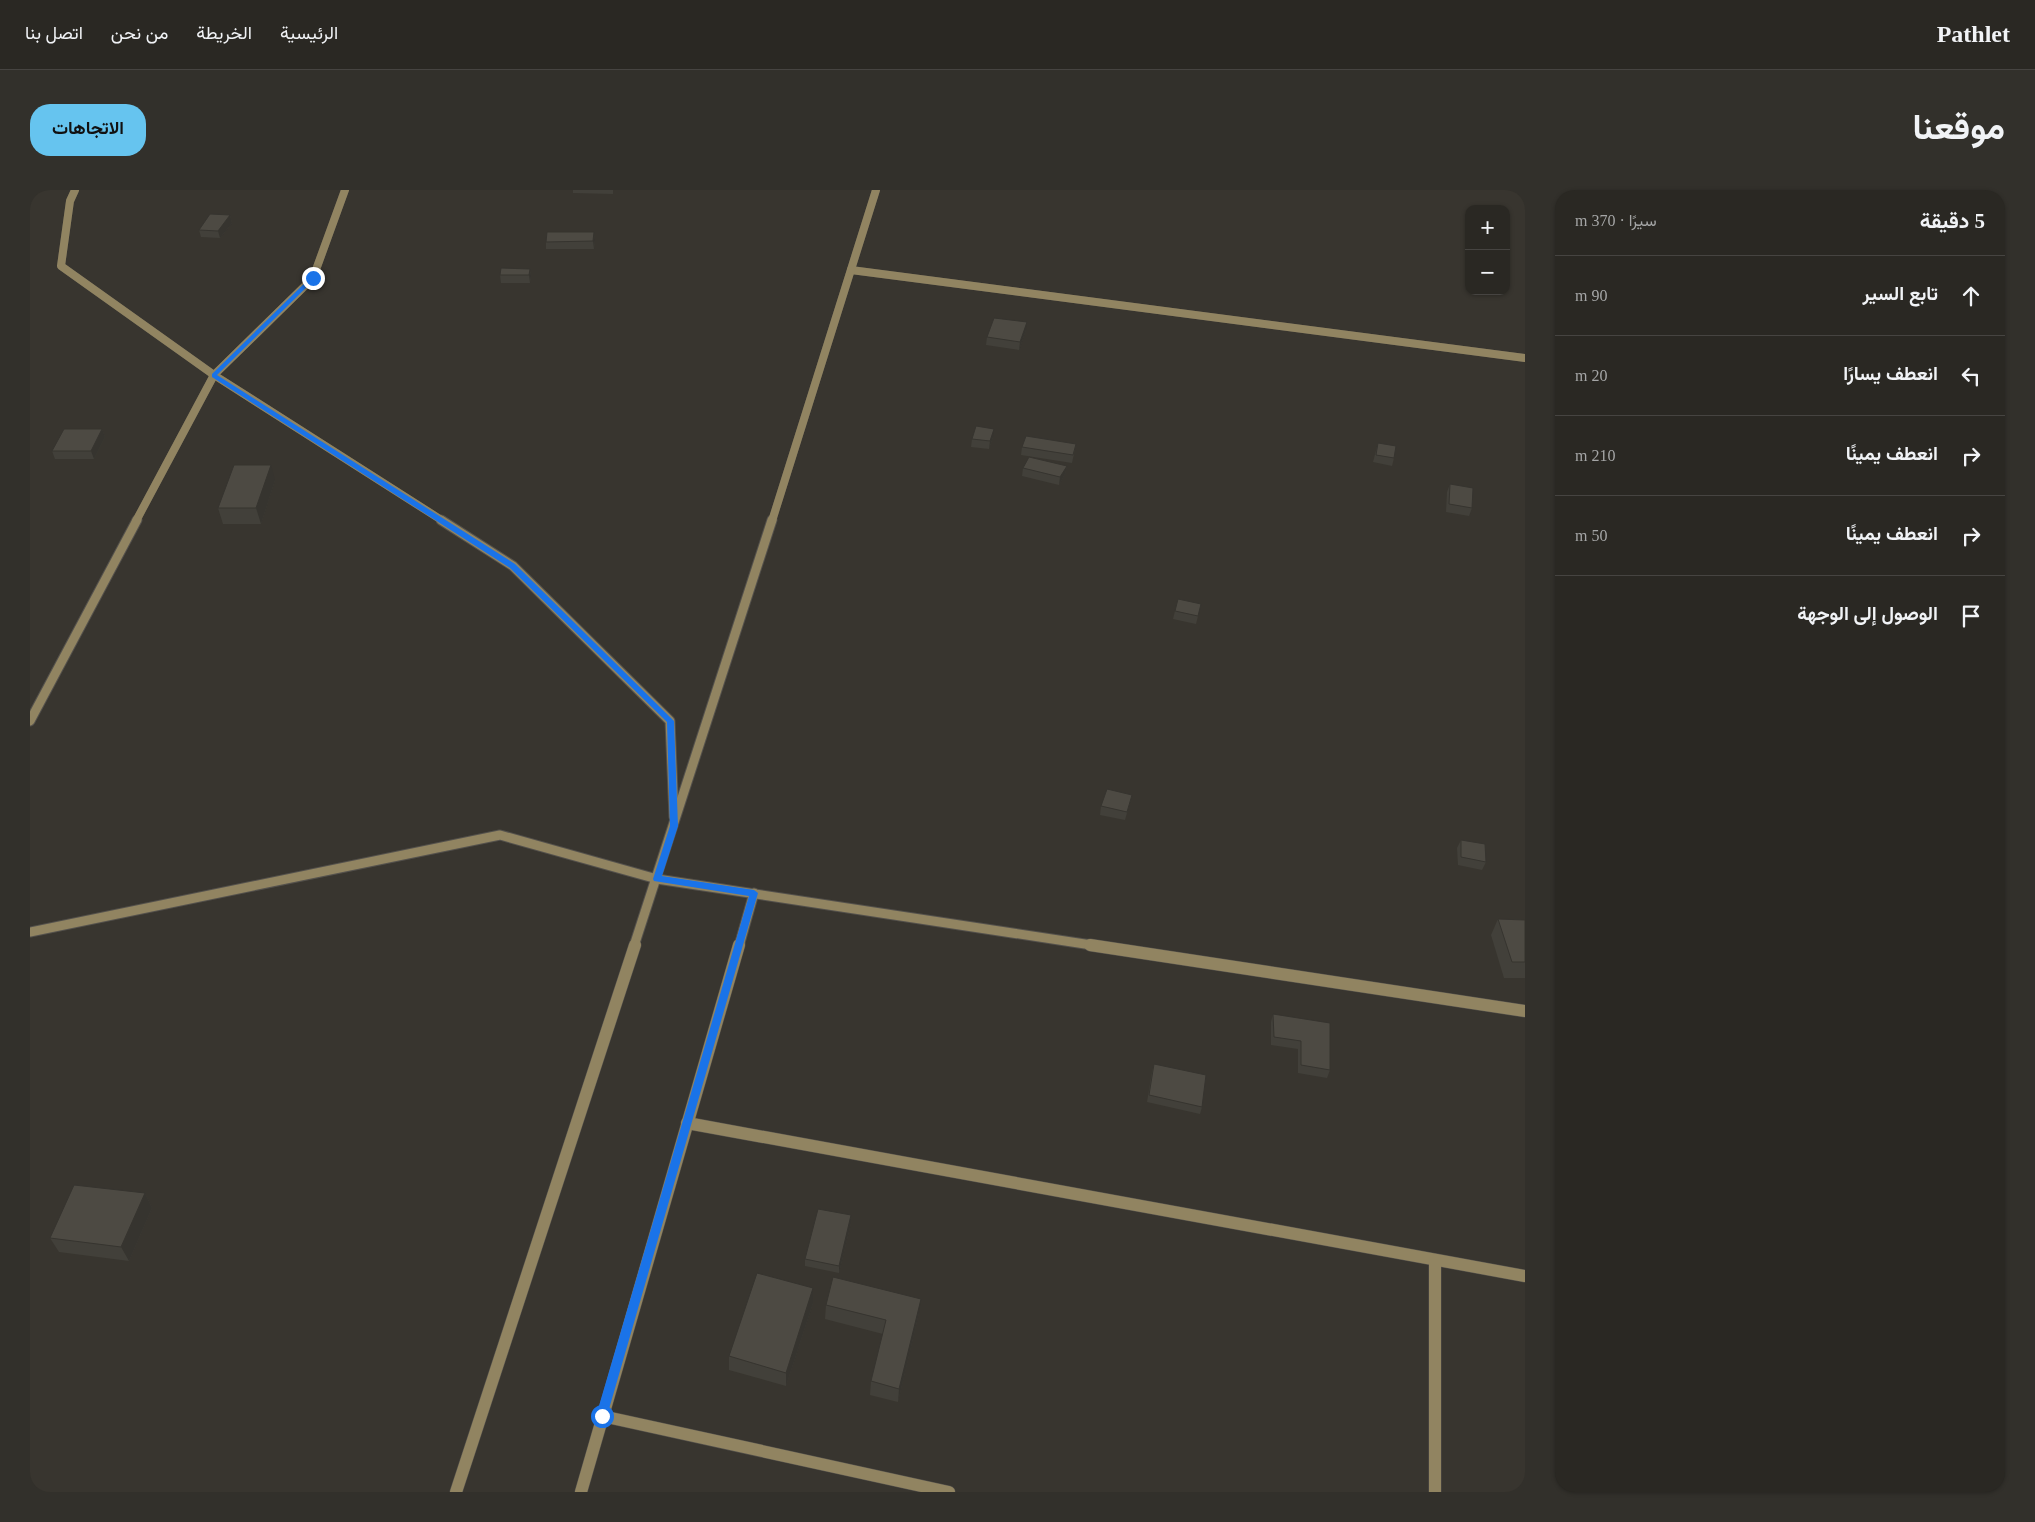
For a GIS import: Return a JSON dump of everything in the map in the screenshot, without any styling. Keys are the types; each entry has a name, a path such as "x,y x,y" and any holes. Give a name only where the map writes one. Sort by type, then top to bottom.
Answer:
{"street":[{"path":"75,190 70,201 61,266 214,375 505,561 520,573 670,721 674,826"},
{"path":"30,721 214,375 313,278 345,190"},
{"path":"456,1492 657,879 876,190"},
{"path":"850,270 1525,358"},
{"path":"30,932 500,835 657,879 1525,1011"},
{"path":"581,1492 754,893"},
{"path":"687,1123 1525,1276"},
{"path":"1435,1260 1435,1492"},
{"path":"602,1416 949,1492"}],"building":[{"path":"210,214 230,215 218,231 199,230"},
{"path":"547,232 594,232 593,241 546,242"},
{"path":"501,268 530,269 529,275 500,275"},
{"path":"994,318 1027,322 1020,342 987,337"},
{"path":"976,426 994,429 990,441 972,439"},
{"path":"64,429 102,429 91,451 52,451"},
{"path":"1026,436 1076,444 1073,455 1022,447"},
{"path":"1378,443 1396,446 1394,458 1376,455"},
{"path":"1029,457 1067,466 1060,477 1023,468"},
{"path":"234,465 271,465 256,508 218,508"},
{"path":"1450,484 1473,488 1472,508 1449,504"},
{"path":"1178,599 1201,604 1198,616 1175,611"},
{"path":"1107,789 1132,795 1127,812 1101,806"},
{"path":"1461,840 1485,844 1486,862 1461,857"},
{"path":"1498,919 1525,920 1525,962 1512,962"},
{"path":"1273,1014 1330,1023 1330,1070 1301,1065 1301,1041 1274,1037"},
{"path":"1154,1064 1206,1075 1202,1107 1149,1095"},
{"path":"74,1185 145,1193 121,1247 50,1238"},
{"path":"818,1209 851,1215 839,1266 805,1259"},
{"path":"757,1273 813,1288 786,1373 729,1356"},
{"path":"833,1277 921,1299 899,1389 871,1381 886,1320 826,1305"}],"route":[{"path":"313,278 214,375 513,566 670,721 674,826 657,879 754,893 602,1416"}]}
